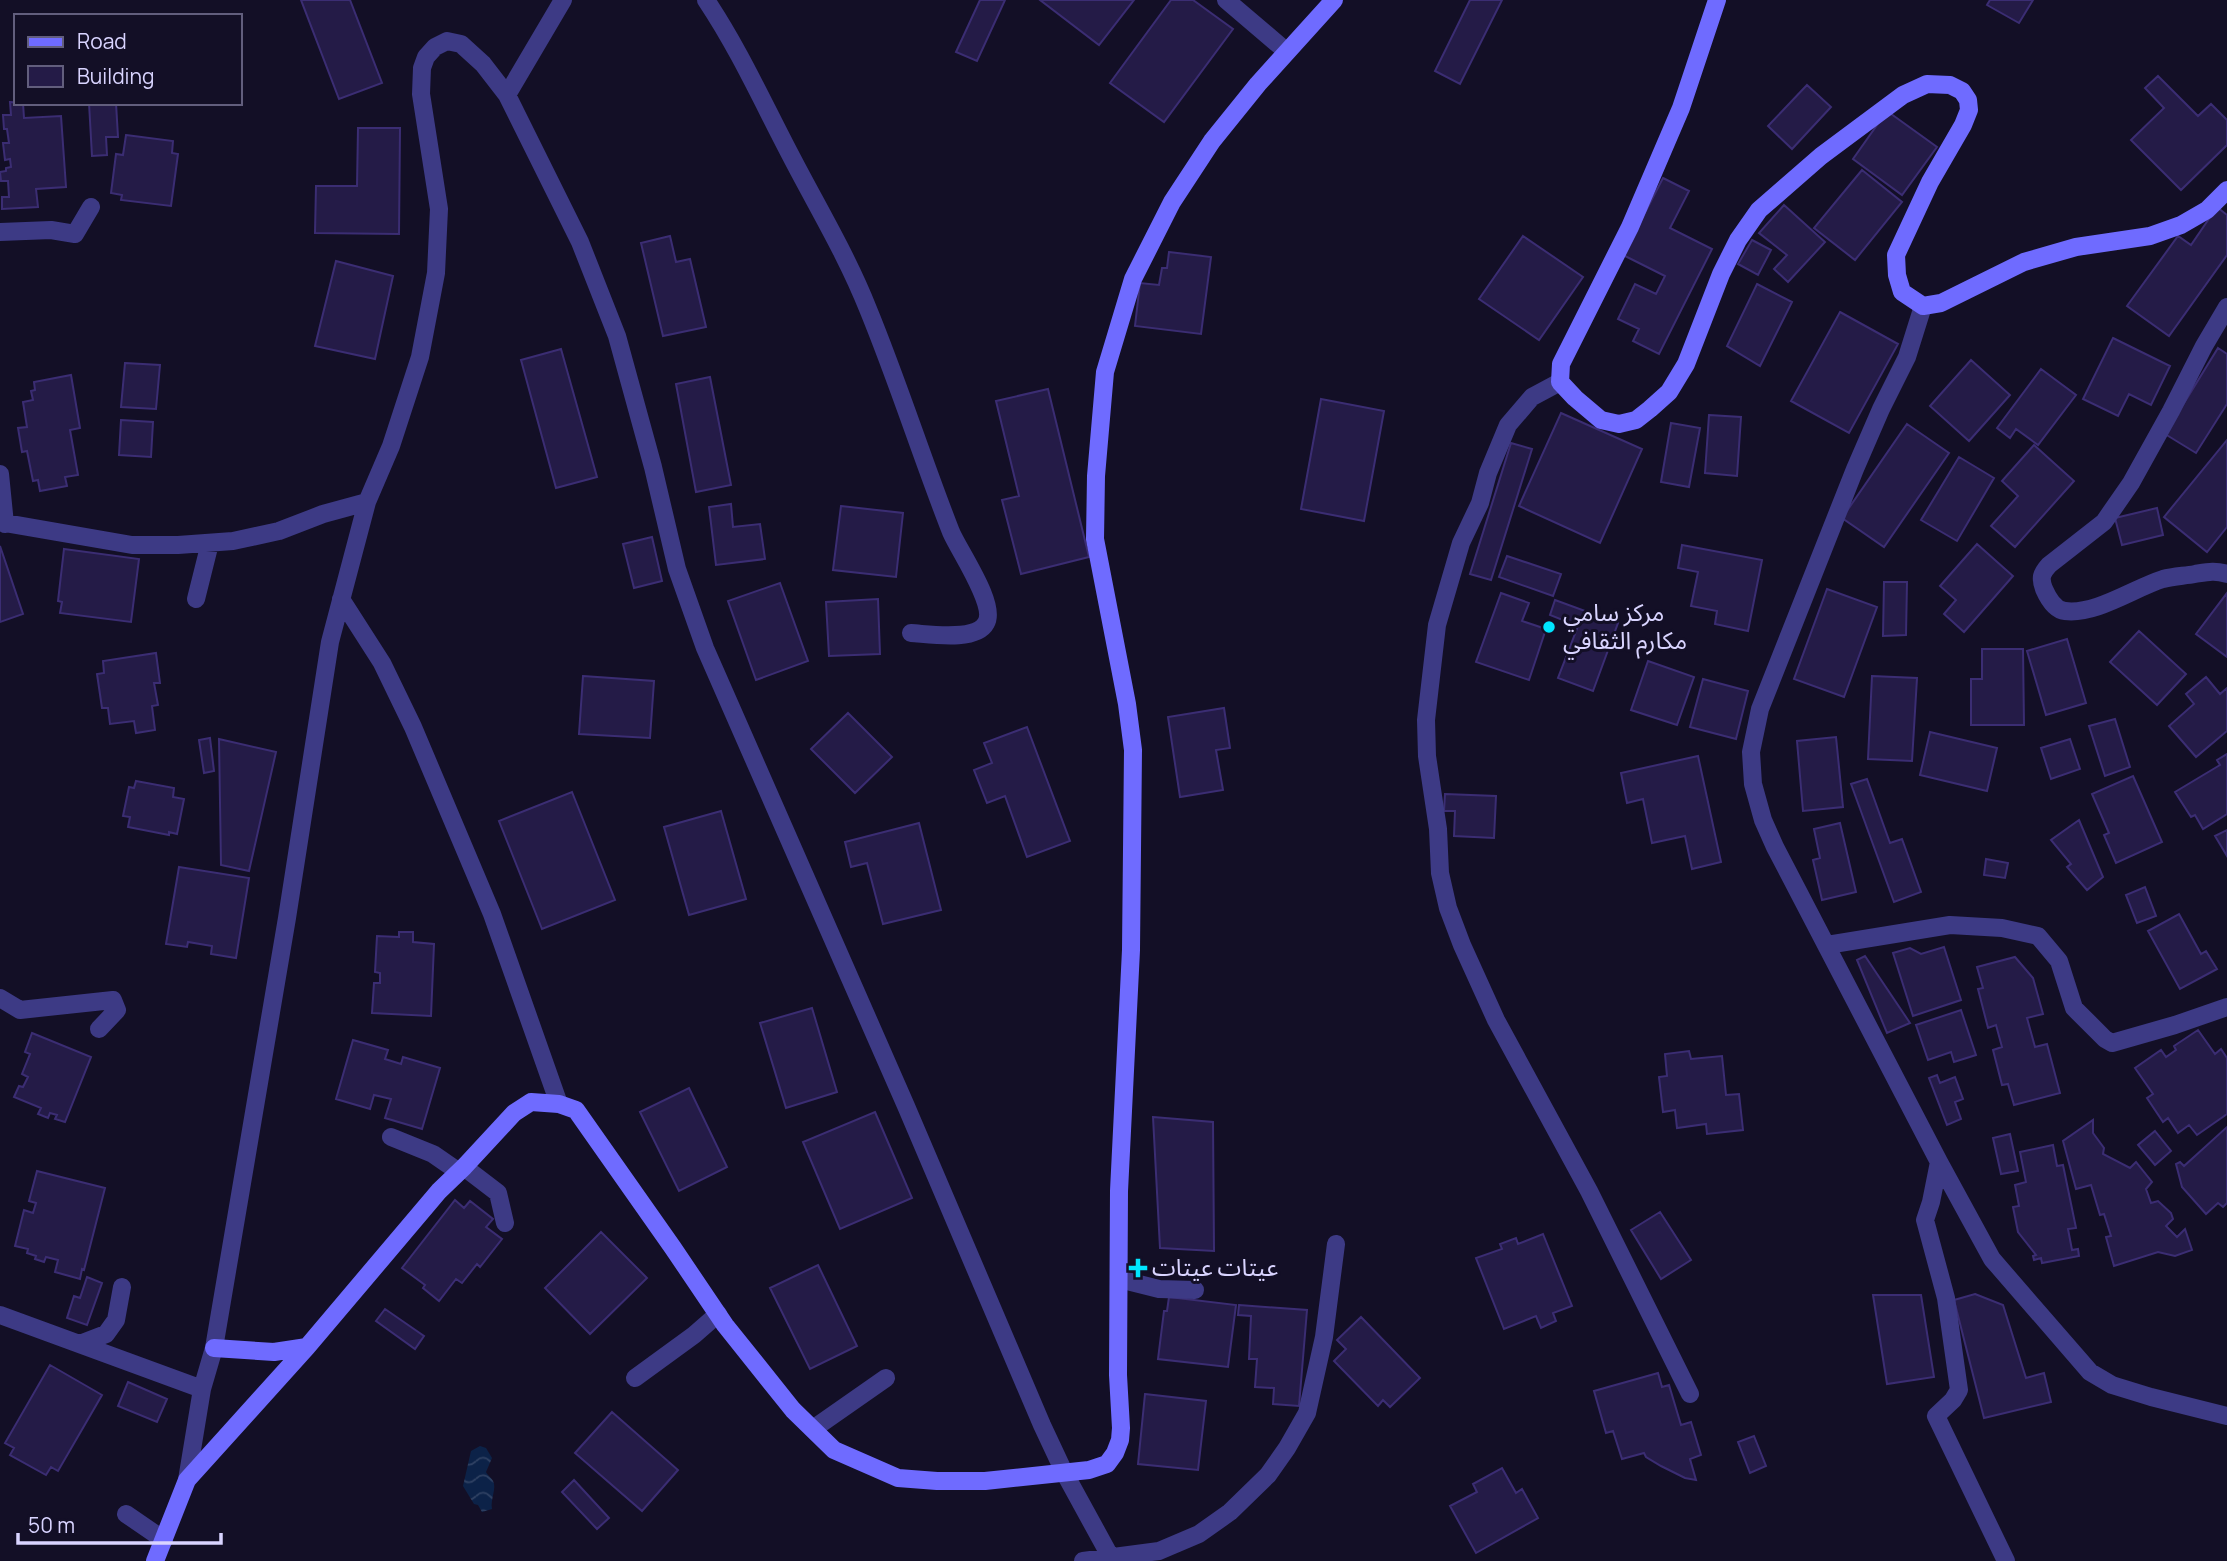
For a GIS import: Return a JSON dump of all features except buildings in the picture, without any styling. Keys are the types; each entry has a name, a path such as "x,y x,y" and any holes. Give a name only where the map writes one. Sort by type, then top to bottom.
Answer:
{"main road":[{"path":"155,1561 187,1480 307,1348 439,1191 514,1113 531,1102 559,1104 576,1110 718,1314 793,1410 834,1450 898,1478 937,1481 985,1481 1089,1470 1107,1464 1120,1440 1122,1408 1118,1375 1119,1191 1131,950 1133,750 1127,704 1095,539 1096,476 1105,372 1133,279 1172,202 1212,141 1286,51 1334,0"},
{"path":"1717,0 1681,108 1630,227 1562,364 1560,382 1601,420 1619,424 1636,420 1668,392 1686,363 1721,274 1738,240 1759,210 1821,156 1903,95 1927,84 1950,85 1962,91 1968,100 1969,110 1924,193 1896,255 1897,275 1902,292 1923,306 1941,303 2024,262 2076,247 2150,236 2181,225 2207,210 2227,190"},
{"path":"214,1348 274,1352 307,1348"}],"street":[{"path":"507,95 563,0"},
{"path":"706,0 750,73 792,158 835,235 867,305 953,536 986,601 989,614 986,624 979,631 966,635 911,633"},
{"path":"1226,0 1286,51"},
{"path":"187,1480 202,1388 214,1348 287,918 330,642 367,502 391,446 419,357 436,274 439,209 421,94 422,68 426,57 435,47 447,41 461,44 483,64 507,95 580,242 617,336 653,467 677,569 705,648 1064,1472 1110,1559"},
{"path":"0,232 51,230 75,234 91,207"},
{"path":"1923,306 1907,357 1855,469 1765,696 1751,752 1753,784 1763,820 1775,847 1992,1259 2090,1371 2112,1385 2227,1416"},
{"path":"2227,307 2131,483 2104,522 2049,565 2040,580 2057,609 2078,611 2102,605 2176,576 2215,570 2227,574"},
{"path":"1560,382 1532,397 1508,425 1488,472 1480,503 1461,543 1437,625 1426,720 1427,756 1438,829 1440,873 1448,908 1462,945 1496,1020 1589,1191 1690,1394"},
{"path":"0,474 2,523 132,545 233,541 279,530 367,502"},
{"path":"196,599 210,543"},
{"path":"341,599 382,663 413,727 492,914 559,1104"},
{"path":"1827,945 1950,925 2002,928 2038,936 2059,961 2074,1008 2112,1043 2225,1013"},
{"path":"0,998 20,1010 113,1000 117,1010 99,1029"},
{"path":"391,1137 433,1154 498,1193 505,1223"},
{"path":"1939,1162 1925,1220 1946,1298 1959,1390 1953,1400 1936,1416 2006,1561"},
{"path":"1083,1561 1159,1551 1199,1534 1230,1512 1268,1475 1307,1413 1324,1337 1336,1244"},
{"path":"1119,1279 1159,1289 1195,1290"},
{"path":"80,1344 106,1334 116,1320 122,1287"},
{"path":"635,1378 718,1314"},
{"path":"0,1315 202,1388"},
{"path":"813,1429 886,1378"},
{"path":"126,1514 164,1540"}],"water":[{"path":"480,1446 486,1448 492,1458 486,1472 494,1484 492,1509 482,1512 463,1486 471,1451"}],"place":[{"name":"مركز سامي مكارم الثقافي","path":"1549,627"},
{"name":"عيتات عيتات","path":"1138,1268"}]}
